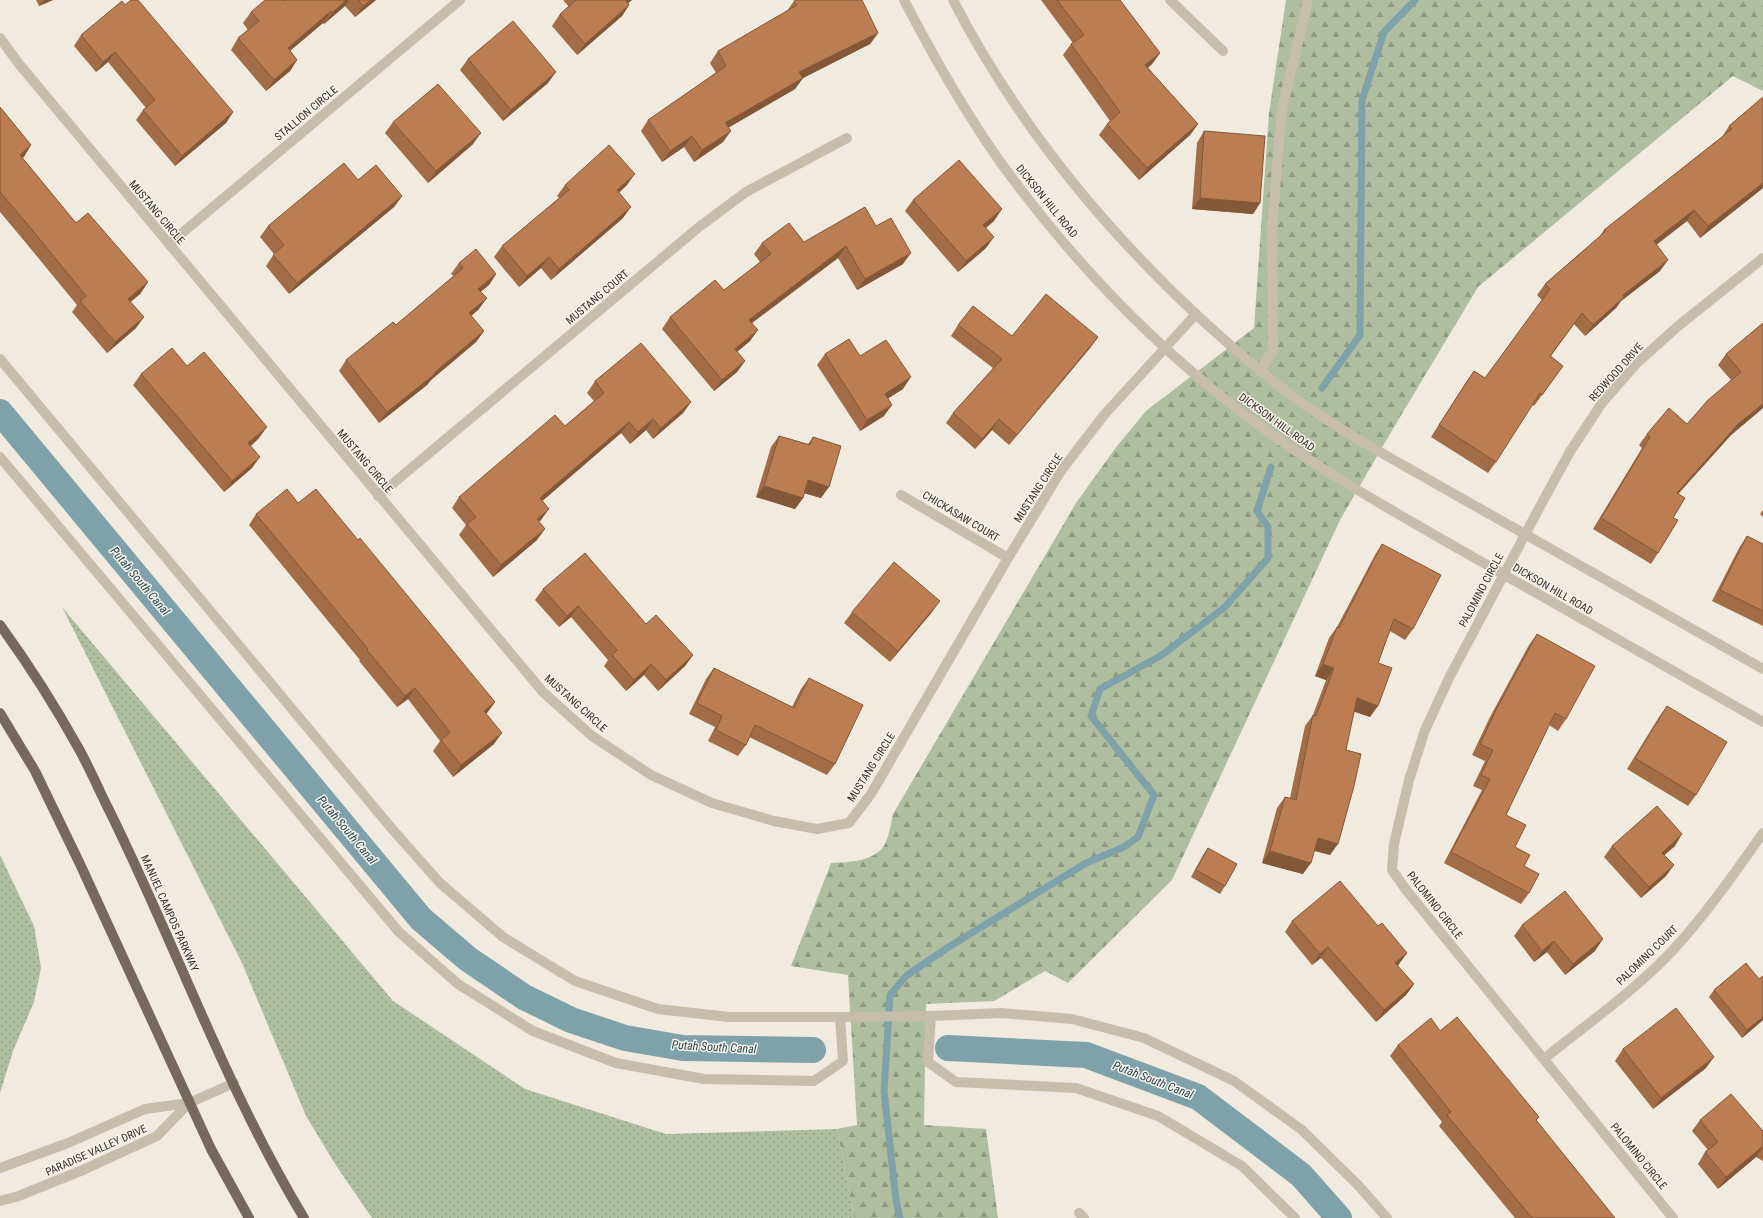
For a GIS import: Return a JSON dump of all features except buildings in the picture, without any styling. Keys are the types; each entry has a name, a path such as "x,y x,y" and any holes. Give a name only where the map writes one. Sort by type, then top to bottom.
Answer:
{"main road":[{"name":"MANUEL CAMPOS PARKWAY","path":"0,625 36,675 80,751 126,845 258,1137 304,1218"},
{"path":"0,713 35,771 80,864 211,1149 249,1218"}],"street":[{"name":"STALLION CIRCLE","path":"168,244 460,0"},
{"name":"DICKSON HILL ROAD","path":"904,0 960,100 1001,162 1043,217 1088,269 1131,314 1219,394 1280,440 1351,488 1763,722"},
{"path":"953,0 996,76 1036,134 1073,183 1122,240 1161,282 1260,371 1305,406 1364,443 1763,669"},
{"path":"1170,0 1223,51"},
{"path":"1260,371 1273,350 1272,226 1282,109 1305,6 1308,0"},
{"name":"MUSTANG CIRCLE","path":"0,38 19,64 168,244 544,692 592,736 651,775 712,803 774,821 817,829 849,823 871,794 1008,558 1066,465 1104,415 1196,314"},
{"name":"MUSTANG COURT","path":"378,496 699,227 746,192 847,138"},
{"name":"REDWOOD DRIVE","path":"1525,534 1571,450 1602,403 1637,363 1677,327 1763,258"},
{"path":"0,359 393,830 440,883 502,937 575,981 658,1009 729,1017 931,1016 1001,1013 1072,1019 1144,1038 1234,1081 1302,1130 1358,1185 1387,1218"},
{"path":"0,457 399,932 458,984 533,1031 616,1063 704,1079 814,1081 843,1061 840,1017"},
{"name":"CHICKASAW COURT","path":"901,495 1008,558"},
{"name":"PALOMINO CIRCLE","path":"1525,534 1450,676 1425,730 1409,780 1399,822 1394,844 1392,870 1407,891 1673,1218"},
{"name":"PALOMINO COURT","path":"1544,1059 1634,986 1674,949 1715,899 1763,833"},
{"path":"931,1016 928,1062 956,1082 1076,1088 1158,1116 1242,1166 1295,1218"},
{"name":"PARADISE VALLEY DRIVE","path":"0,1168 68,1144 145,1109 189,1103 234,1083"},
{"name":"PARADISE VALLEY DRIVE","path":"0,1201 16,1197 83,1170 157,1136 189,1103"}],"green space":[{"path":"1286,0 1763,0 1763,91 1733,76 1478,287 1340,520 1172,880 1068,983 1045,971 994,1001 926,1004 924,1125 986,1129 998,1218 854,1218 837,1129 857,1125 848,975 791,966 831,863 861,860 868,858 881,850 889,834 893,814 1076,503 1117,446 1146,411 1254,328 1269,113"},
{"path":"62,607 393,1001 525,1089 666,1134 837,1129 854,1218 372,1218 337,1167 306,1116 242,963"},
{"path":"0,855 34,926 41,968 34,1002 13,1051 0,1093"}],"waterway":[{"path":"1322,388 1360,335 1362,100 1384,32 1415,0"},
{"name":"Putah South Canal","path":"0,412 421,919 468,959 524,997 571,1020 625,1038 683,1048 813,1050"},
{"path":"900,1218 896,1200 884,1091 890,995 906,976 947,948 1086,863 1124,847 1138,837 1154,795 1091,716 1100,689 1162,655 1225,607 1268,558 1268,527 1257,511 1271,467"},
{"name":"Putah South Canal","path":"948,1048 1086,1055 1198,1097 1301,1175 1339,1218"}]}
